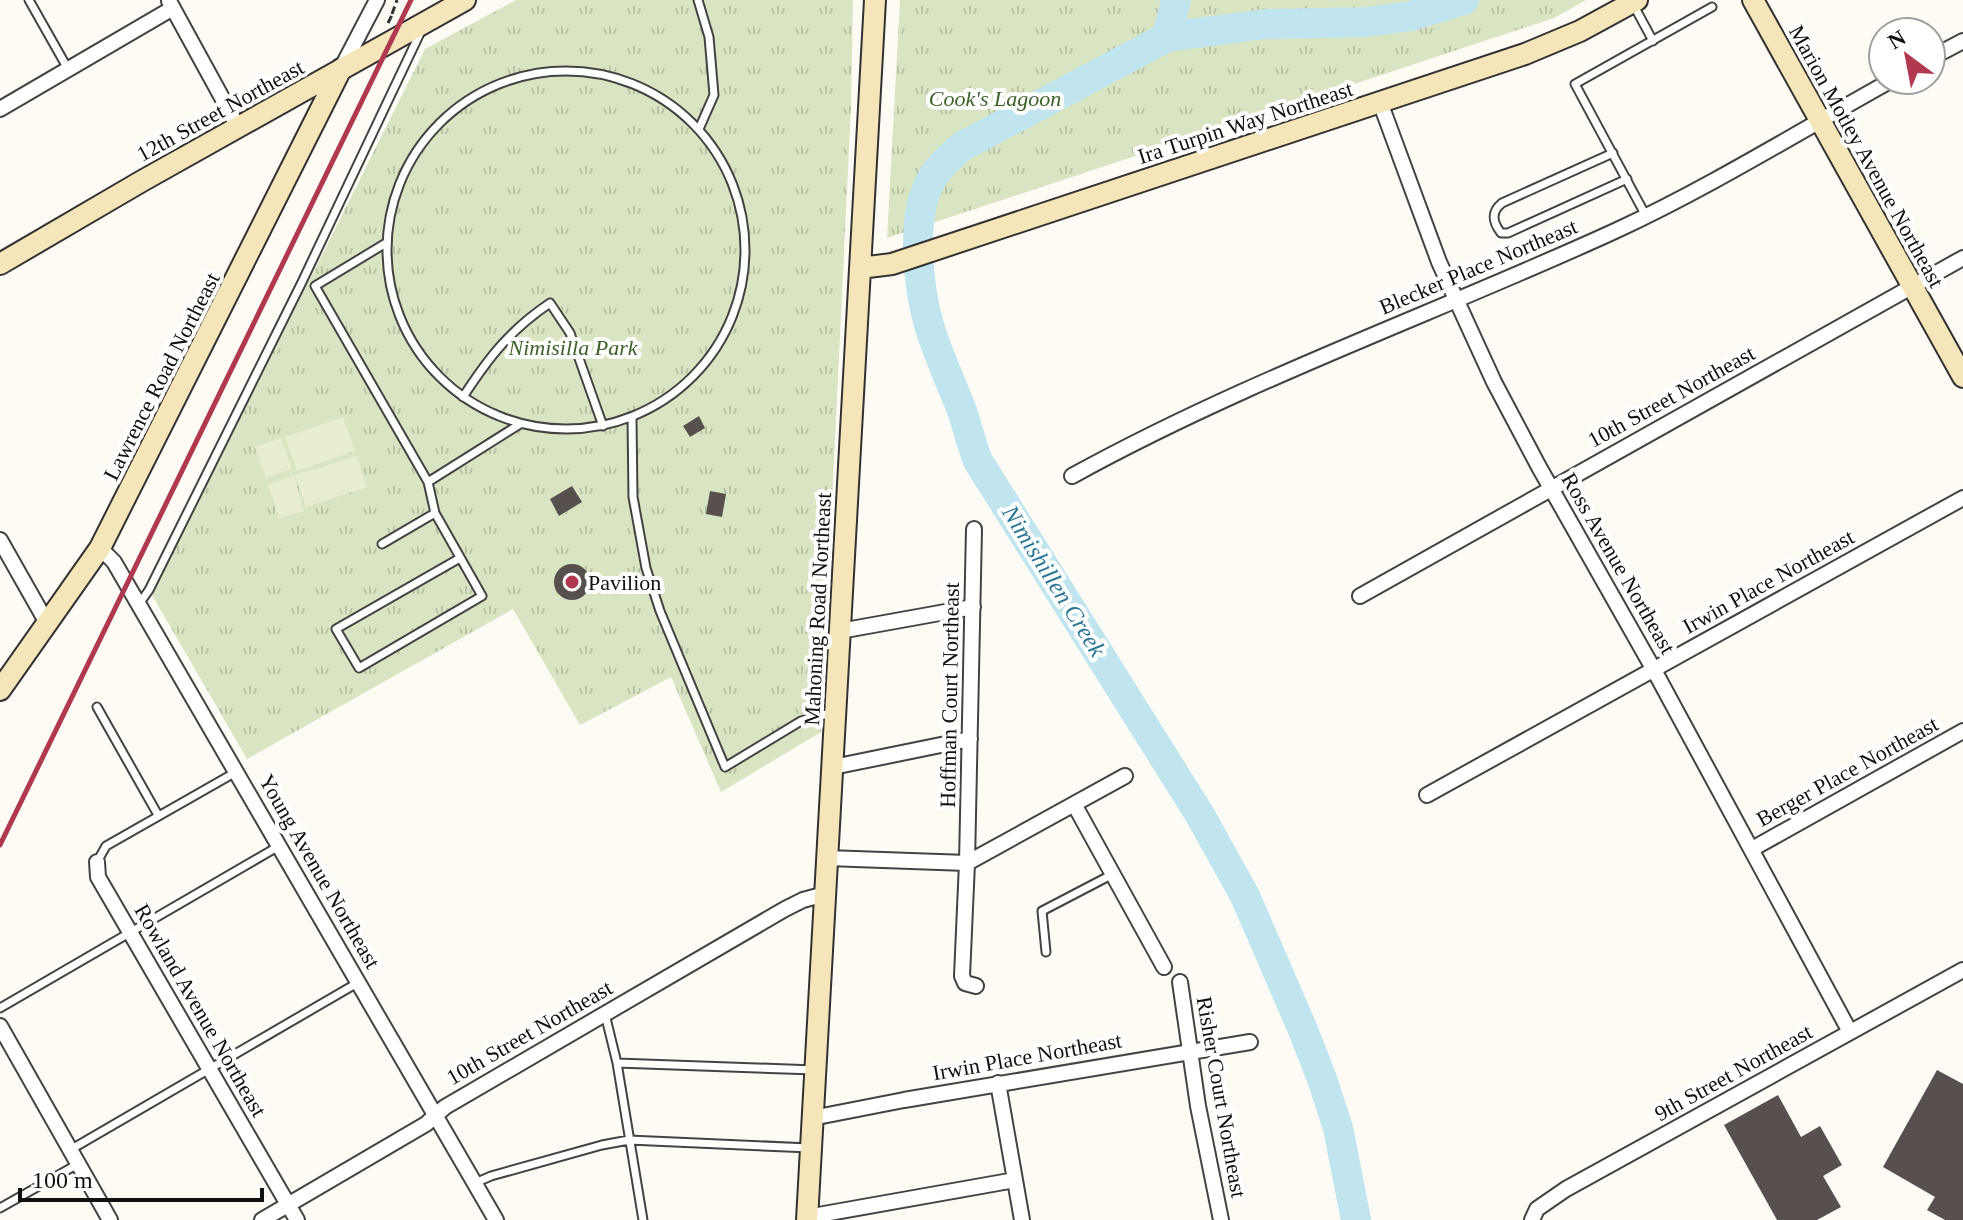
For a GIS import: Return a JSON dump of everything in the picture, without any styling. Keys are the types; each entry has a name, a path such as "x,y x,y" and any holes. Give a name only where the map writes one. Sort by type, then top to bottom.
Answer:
{"street":[{"path":"341,69 377,0"},
{"name":"12th Street Northeast","path":"0,264 465,0"},
{"path":"865,0 864,5 874,21"},
{"name":"Mahoning Road Northeast","path":"807,1219 875,0"},
{"name":"Marion Motley Avenue Northeast","path":"1753,0 1963,377"},
{"name":"Ira Turpin Way Northeast","path":"860,268 892,264 1559,42 1634,1"},
{"path":"0,109 171,4 238,127"},
{"name":"Lawrence Road Northeast","path":"0,690 100,548 341,69"},
{"name":"Blecker Place Northeast","path":"1072,476 1186,417 1505,280 1676,202 1867,94"},
{"name":"Ross Avenue Northeast","path":"1380,102 1413,197 1455,300 1551,489 1654,670 1850,1032"},
{"name":"10th Street Northeast","path":"1360,596 1963,258"},
{"name":"Irwin Place Northeast","path":"1427,795 1963,498"},
{"name":"Hoffman Court Northeast","path":"974,529 962,976 965,983 976,986"},
{"path":"0,540 47,623"},
{"name":"Young Avenue Northeast","path":"100,548 114,562 139,604 496,1220"},
{"path":"840,631 973,607"},
{"name":"Berger Place Northeast","path":"1752,849 1963,731"},
{"path":"833,767 970,739"},
{"path":"827,858 967,863 1125,776"},
{"path":"1074,804 1164,967"},
{"name":"Rowland Avenue Northeast","path":"97,862 98,877 297,1220"},
{"name":"10th Street Northeast","path":"262,1220 426,1124 435,1115 605,1013 785,909 825,894"},
{"name":"9th Street Northeast","path":"1532,1220 1537,1209 1566,1189 1963,970"},
{"name":"Risher Court Northeast","path":"1180,982 1207,1153 1221,1220"},
{"path":"0,1026 110,1220"},
{"name":"Irwin Place Northeast","path":"812,1118 998,1083 1250,1042"},
{"path":"998,1083 1022,1220"},
{"path":"807,1219 1015,1180"}],"lane":[{"path":"29,0 68,69"},
{"path":"698,0 709,37 714,95 699,129"},
{"path":"1634,1 1653,41"},
{"path":"1646,216 1575,84 1712,7"},
{"path":"139,604 149,590 302,282 425,23"},
{"path":"564,71 611,76 655,94 699,129 722,160 737,194 745,231 742,288 721,341 698,371 670,397 632,418 603,426 552,429 496,416 463,397 434,373 404,327 391,293 386,243 389,219 400,182 424,141 457,108 508,81 564,71"},
{"path":"1613,153 1502,203 1495,209 1493,217 1496,227 1501,233 1508,233 1627,179"},
{"path":"315,286 386,243"},
{"path":"302,282 315,286 428,482 435,513 482,596 359,668 336,629 460,558"},
{"path":"463,397 502,342 525,320 550,303 570,333 603,426"},
{"path":"632,418 633,497 646,568 660,611 725,767 801,721 836,712"},
{"path":"428,482 520,424"},
{"path":"382,544 435,513"},
{"path":"97,707 158,815"},
{"path":"97,862 106,846 236,772"},
{"path":"0,1008 279,846"},
{"path":"1046,952 1042,911 1113,874"},
{"path":"70,1150 359,982"},
{"path":"605,1013 617,1063 643,1220"},
{"path":"617,1063 815,1070"},
{"path":"475,1183 629,1140 811,1149"},
{"path":"0,1208 78,1164"}],"green space":[{"name":"Nimisilla Park","path":"516,0 853,0 851,107 821,732 721,792 671,677 580,725 513,609 247,759 152,595 425,49"},
{"name":"Cook's Lagoon","path":"900,0 1586,0 1554,18 887,238"},
{"path":"343,417 355,451 297,471 285,437"},
{"path":"281,438 292,469 266,478 255,447"},
{"path":"357,456 367,487 306,507 295,475"},
{"path":"294,476 304,511 279,518 268,484"}],"building":[{"path":"699,416 705,428 690,437 683,426"},
{"path":"572,486 582,502 559,516 550,499"},
{"path":"710,491 726,494 722,517 706,514"},
{"name":"Pavilion","path":"572,564 585,569 590,582 585,595 572,600 559,595 554,582 559,569"},
{"path":"1937,1070 1963,1084 1963,1220 1945,1220 1927,1210 1935,1197 1883,1167"},
{"path":"1778,1095 1801,1137 1820,1126 1842,1165 1823,1176 1841,1207 1817,1220 1777,1220 1724,1125"}],"waterway":[{"path":"1167,37 1176,0"},
{"name":"Nimishillen Creek","path":"1356,1220 1338,1128 1322,1079 1245,896 1200,815 978,461 926,312 919,273 919,225 923,200 932,179 961,147 1167,37 1265,24 1367,22 1411,16 1464,0"}],"railway":[{"path":"0,845 411,0"}],"place":[{"name":"Pavilion","path":"572,582"}]}
